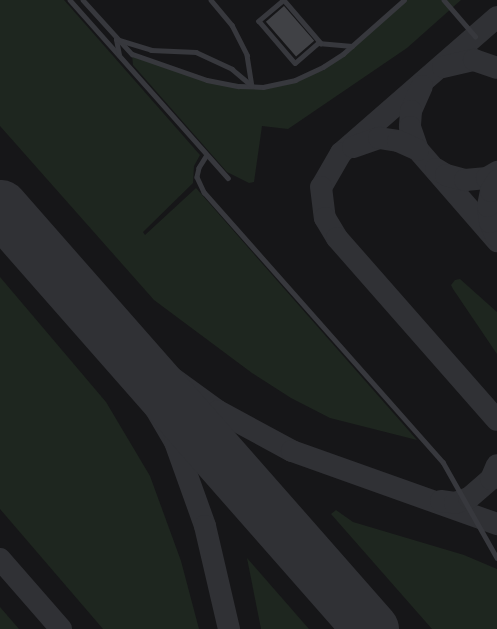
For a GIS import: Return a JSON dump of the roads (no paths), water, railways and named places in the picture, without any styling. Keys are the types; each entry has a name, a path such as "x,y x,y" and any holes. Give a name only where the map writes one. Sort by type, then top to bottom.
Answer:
{"lane":[{"path":"70,0 228,178"},
{"path":"83,0 116,39 132,54 207,80 264,87 296,80 323,67 352,46 404,0"},
{"path":"212,0 232,25 247,55 252,86"},
{"path":"321,43 284,0 259,21 295,63 318,43 352,46"},
{"path":"444,0 475,36"},
{"path":"116,39 119,56"},
{"path":"116,39 151,50 196,52 232,69 252,86"},
{"path":"207,155 199,168 197,177 204,192 443,462 497,558"}]}
